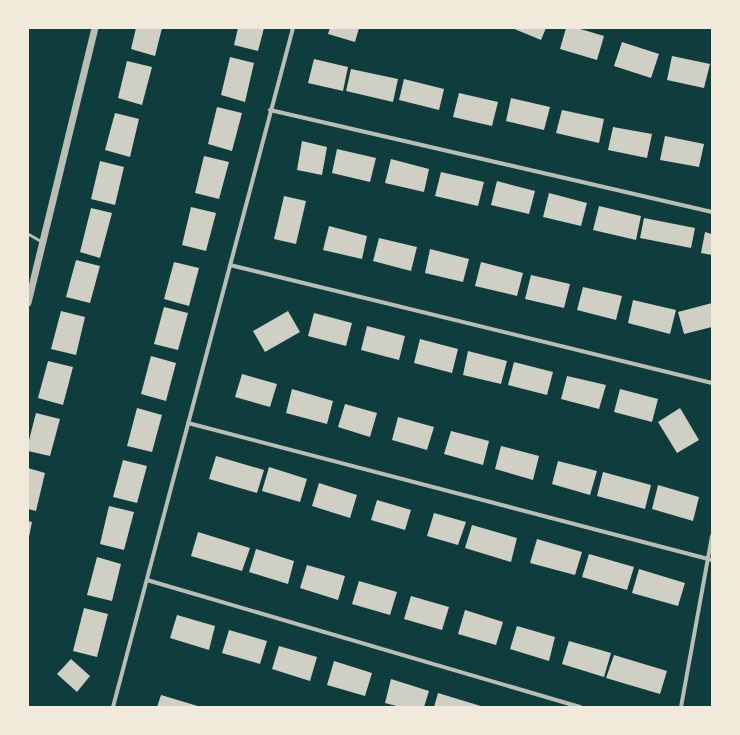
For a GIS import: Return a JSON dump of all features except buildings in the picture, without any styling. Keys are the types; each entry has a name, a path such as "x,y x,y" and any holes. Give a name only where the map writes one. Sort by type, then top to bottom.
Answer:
{"street":[{"path":"28,303 96,28"},
{"path":"113,707 270,110 293,28"},
{"path":"270,110 712,212"},
{"path":"230,265 712,383"},
{"path":"188,423 710,560"},
{"path":"681,707 710,560 712,536"},
{"path":"147,580 580,707"}],"lane":[{"path":"28,234 43,243"}]}
